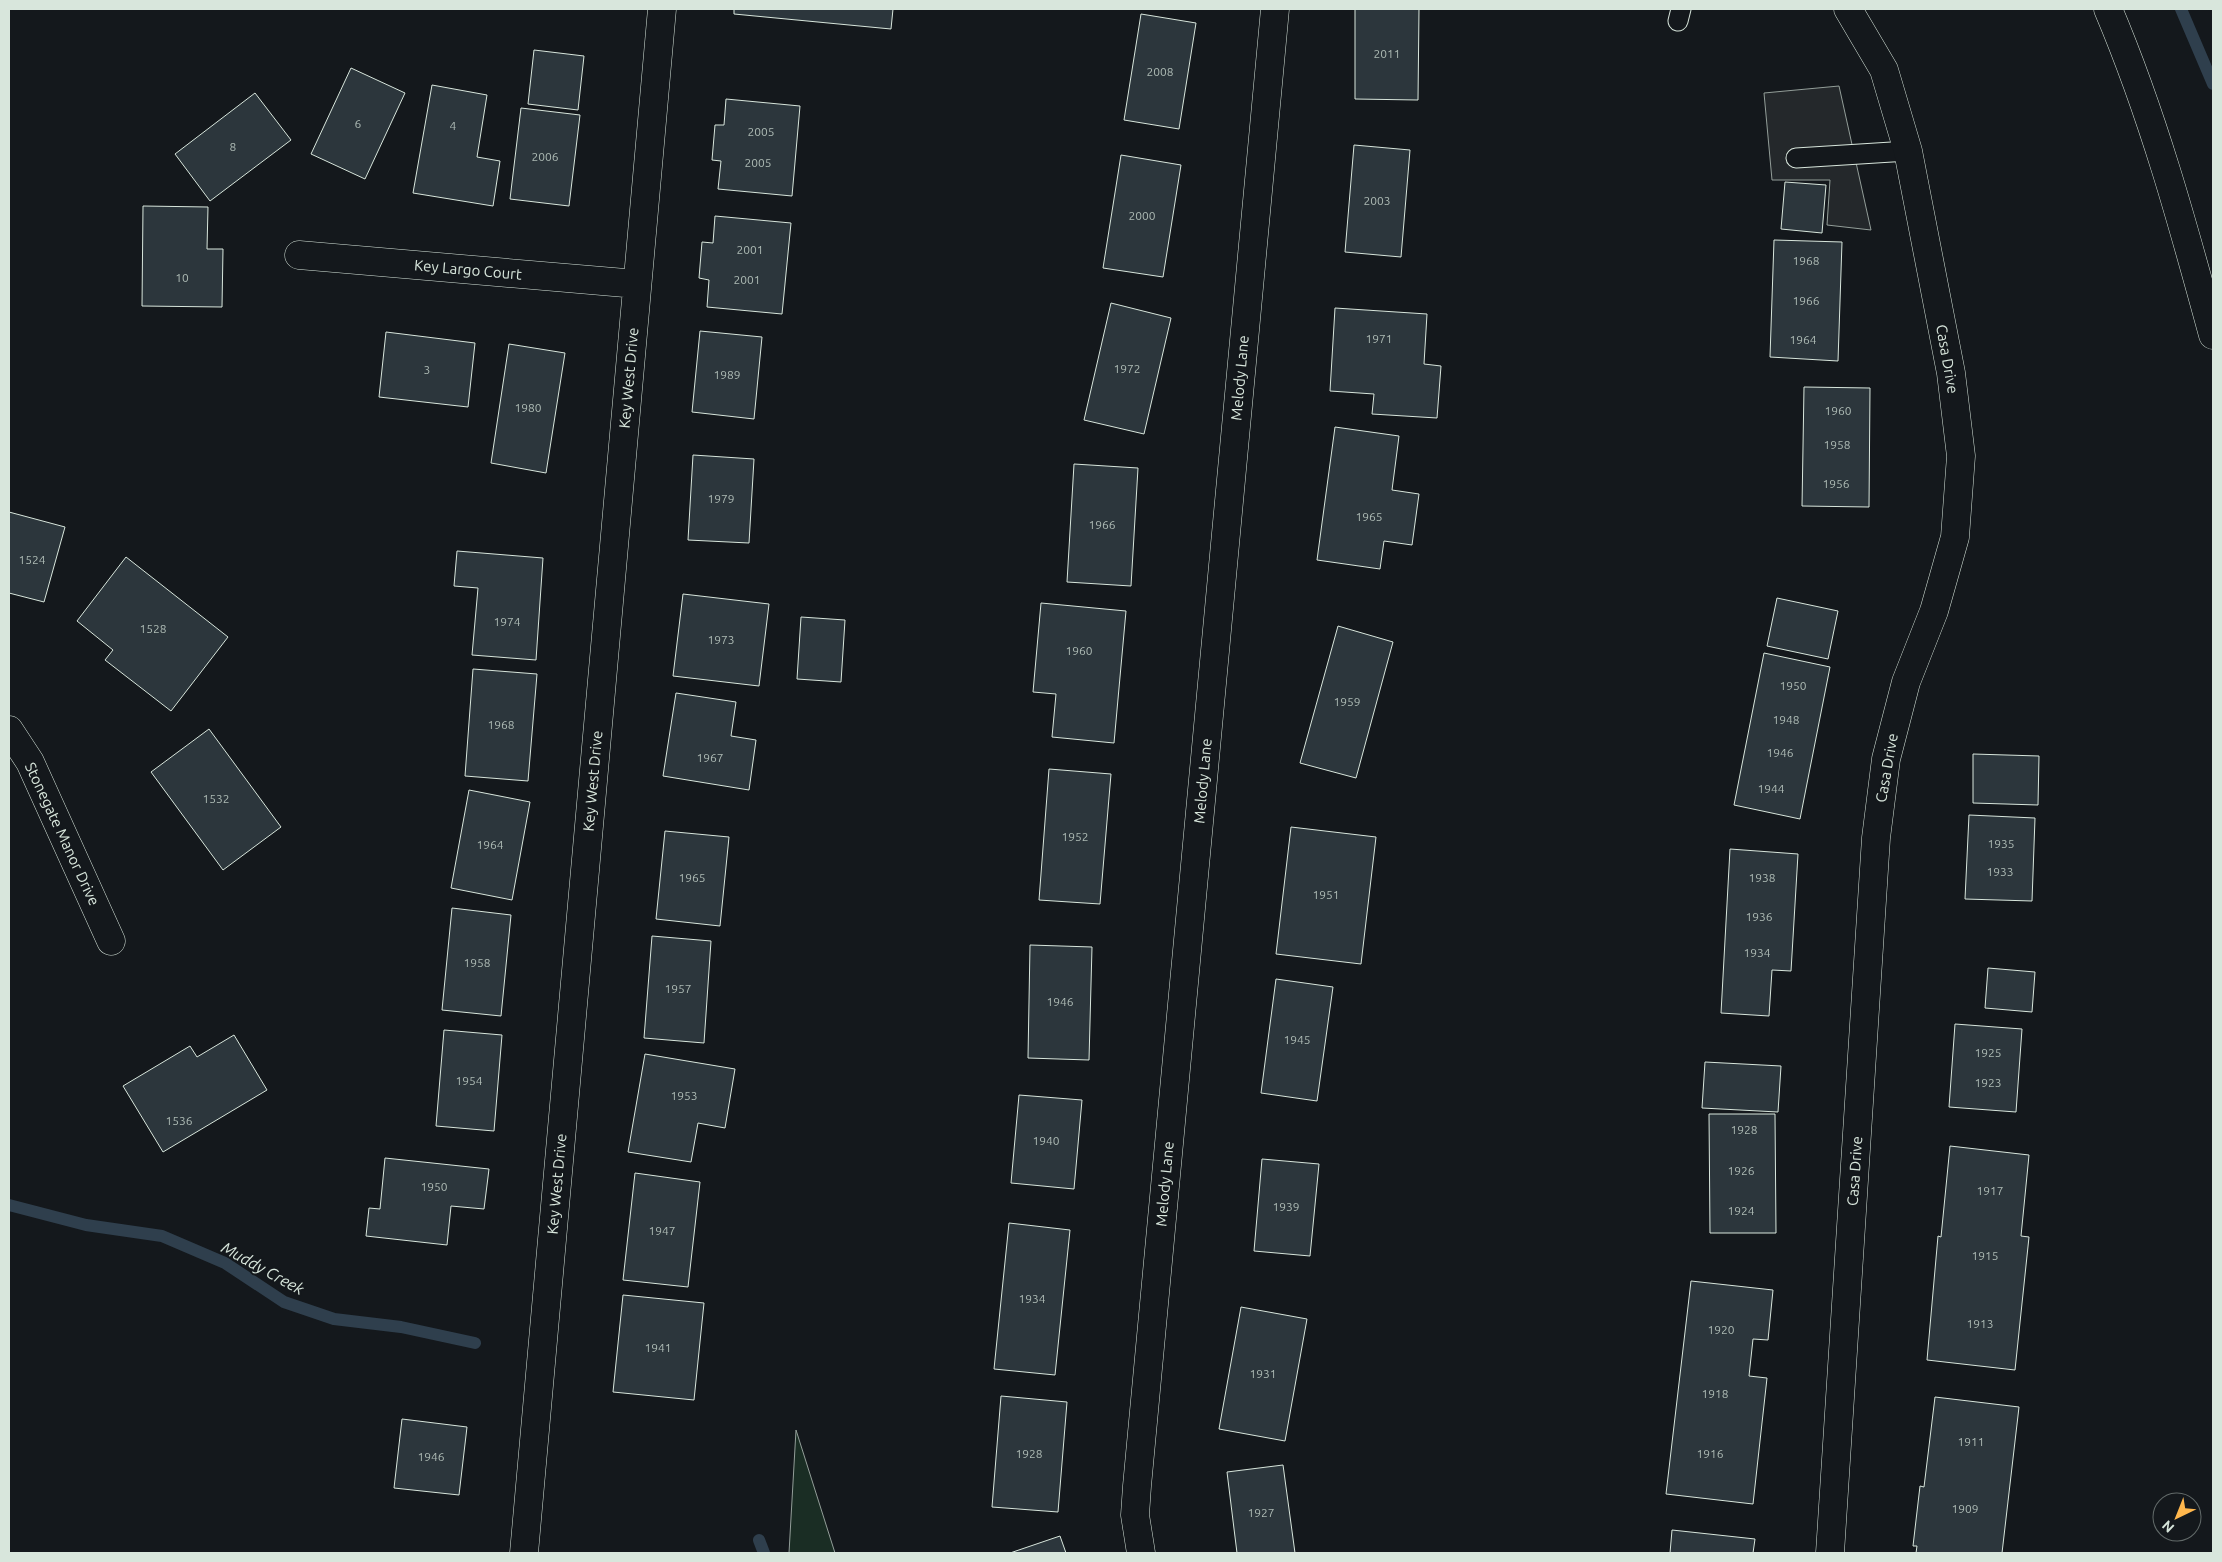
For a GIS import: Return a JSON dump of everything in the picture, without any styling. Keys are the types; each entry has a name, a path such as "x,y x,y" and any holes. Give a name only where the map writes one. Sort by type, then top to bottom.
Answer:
{"main road":[{"name":"Key West Drive","path":"524,1553 662,9"},
{"name":"Melody Lane","path":"1141,1553 1135,1516 1137,1486 1275,9"},
{"name":"Casa Drive","path":"1830,1553 1876,838 1886,759 1906,682 1934,611 1955,537 1961,456 1951,373 1908,151 1884,70 1848,9"},
{"path":"2108,9 2126,50 2177,202 2213,335"},
{"name":"Key Largo Court","path":"299,255 637,284"},
{"name":"Stonegate Manor Drive","path":"9,730 30,762 111,941"}],"lane":[{"path":"1796,158 1908,151"}],"green space":[{"path":"796,1430 835,1553 789,1553"}],"shaded area":[{"path":"1839,86 1871,230 1827,225 1830,180 1772,180 1764,93"}],"building":[{"path":"734,9 893,9 891,29 734,14"},
{"path":"1355,9 1419,9 1418,100 1355,99"},
{"path":"1141,14 1196,23 1179,129 1124,120"},
{"path":"534,50 584,56 578,110 528,104"},
{"path":"351,68 405,93 365,179 311,154"},
{"path":"432,85 487,95 477,157 500,161 493,206 413,193"},
{"path":"255,93 291,140 210,201 175,154"},
{"path":"726,99 800,106 792,196 718,189 721,161 712,160 715,125 724,125"},
{"path":"521,108 580,115 569,206 510,199"},
{"path":"1354,145 1410,150 1401,257 1345,252"},
{"path":"1121,155 1181,165 1163,277 1103,268"},
{"path":"1785,182 1826,185 1822,233 1781,229"},
{"path":"143,206 208,207 207,249 223,249 222,307 142,306"},
{"path":"715,216 791,223 782,314 707,307 709,280 699,278 702,242 713,243"},
{"path":"1774,240 1842,242 1838,361 1770,357"},
{"path":"1111,303 1171,318 1144,434 1084,420"},
{"path":"1335,308 1427,314 1424,364 1441,366 1437,418 1372,414 1374,394 1330,391"},
{"path":"700,331 762,337 754,419 692,412"},
{"path":"386,332 475,343 468,407 379,397"},
{"path":"509,344 565,353 546,473 491,463"},
{"path":"1804,387 1870,388 1869,507 1802,506"},
{"path":"1335,427 1399,436 1392,490 1419,494 1412,545 1384,541 1380,569 1317,560"},
{"path":"693,455 754,459 749,543 688,540"},
{"path":"1074,464 1138,468 1131,586 1067,582"},
{"path":"9,512 65,527 44,602 9,593"},
{"path":"457,551 543,558 536,660 472,655 478,588 454,586"},
{"path":"126,557 228,637 171,711 105,660 113,650 77,621"},
{"path":"683,594 769,604 759,686 673,676"},
{"path":"1777,598 1838,611 1828,659 1767,646"},
{"path":"1041,603 1126,611 1114,743 1052,737 1056,694 1033,692"},
{"path":"801,617 845,620 841,682 797,679"},
{"path":"1338,626 1393,642 1356,778 1300,763"},
{"path":"1764,653 1830,667 1800,819 1734,805"},
{"path":"473,669 537,674 528,781 465,776"},
{"path":"676,693 736,702 731,736 756,740 749,790 663,776"},
{"path":"209,729 281,827 223,870 151,772"},
{"path":"1973,754 2039,756 2038,805 1973,803"},
{"path":"1049,769 1111,774 1100,904 1039,900"},
{"path":"469,790 530,802 512,900 451,888"},
{"path":"1969,815 2035,818 2032,901 1965,899"},
{"path":"1291,827 1376,837 1361,964 1276,954"},
{"path":"665,831 729,837 720,926 656,919"},
{"path":"1730,849 1798,854 1791,971 1772,970 1769,1016 1721,1013"},
{"path":"452,908 511,915 501,1016 442,1010"},
{"path":"652,936 711,941 704,1043 644,1038"},
{"path":"1030,945 1092,947 1089,1060 1028,1058"},
{"path":"1988,968 2035,972 2032,1012 1985,1008"},
{"path":"1276,979 1333,987 1317,1101 1261,1093"},
{"path":"1955,1024 2022,1029 2016,1112 1949,1107"},
{"path":"444,1030 502,1035 494,1131 436,1126"},
{"path":"234,1035 267,1090 163,1152 123,1086 190,1046 197,1057"},
{"path":"645,1054 735,1069 725,1128 698,1123 691,1162 628,1152"},
{"path":"1705,1062 1781,1066 1778,1112 1702,1108"},
{"path":"1019,1095 1082,1100 1074,1189 1011,1183"},
{"path":"1709,1114 1775,1114 1776,1233 1710,1233"},
{"path":"1950,1146 2029,1155 2021,1236 2029,1237 2015,1370 1927,1360 1938,1236 1941,1237"},
{"path":"385,1158 489,1169 484,1209 451,1206 447,1245 366,1236 369,1208 380,1209"},
{"path":"1262,1159 1319,1164 1310,1256 1254,1251"},
{"path":"635,1173 700,1182 688,1287 623,1280"},
{"path":"1009,1223 1070,1230 1055,1375 994,1369"},
{"path":"1691,1281 1773,1290 1768,1340 1753,1339 1749,1376 1767,1378 1753,1504 1666,1494"},
{"path":"623,1295 704,1303 694,1400 613,1392"},
{"path":"1241,1307 1307,1319 1285,1441 1219,1429"},
{"path":"1001,1396 1067,1402 1058,1512 992,1507"},
{"path":"1935,1397 2019,1407 2002,1553 1916,1553 1917,1546 1913,1546 1920,1486 1924,1487"},
{"path":"402,1419 467,1427 459,1495 394,1488"},
{"path":"1283,1465 1295,1553 1237,1553 1227,1472"},
{"path":"1672,1530 1755,1539 1753,1553 1670,1553"},
{"path":"1060,1536 1066,1553 1010,1553"}],"waterway":[{"path":"2181,9 2213,84"},
{"name":"Muddy Creek","path":"9,1205 86,1225 162,1236 225,1263 284,1302 334,1319 401,1327 475,1343"},
{"name":"Muddy Creek","path":"759,1540 764,1553"}]}
